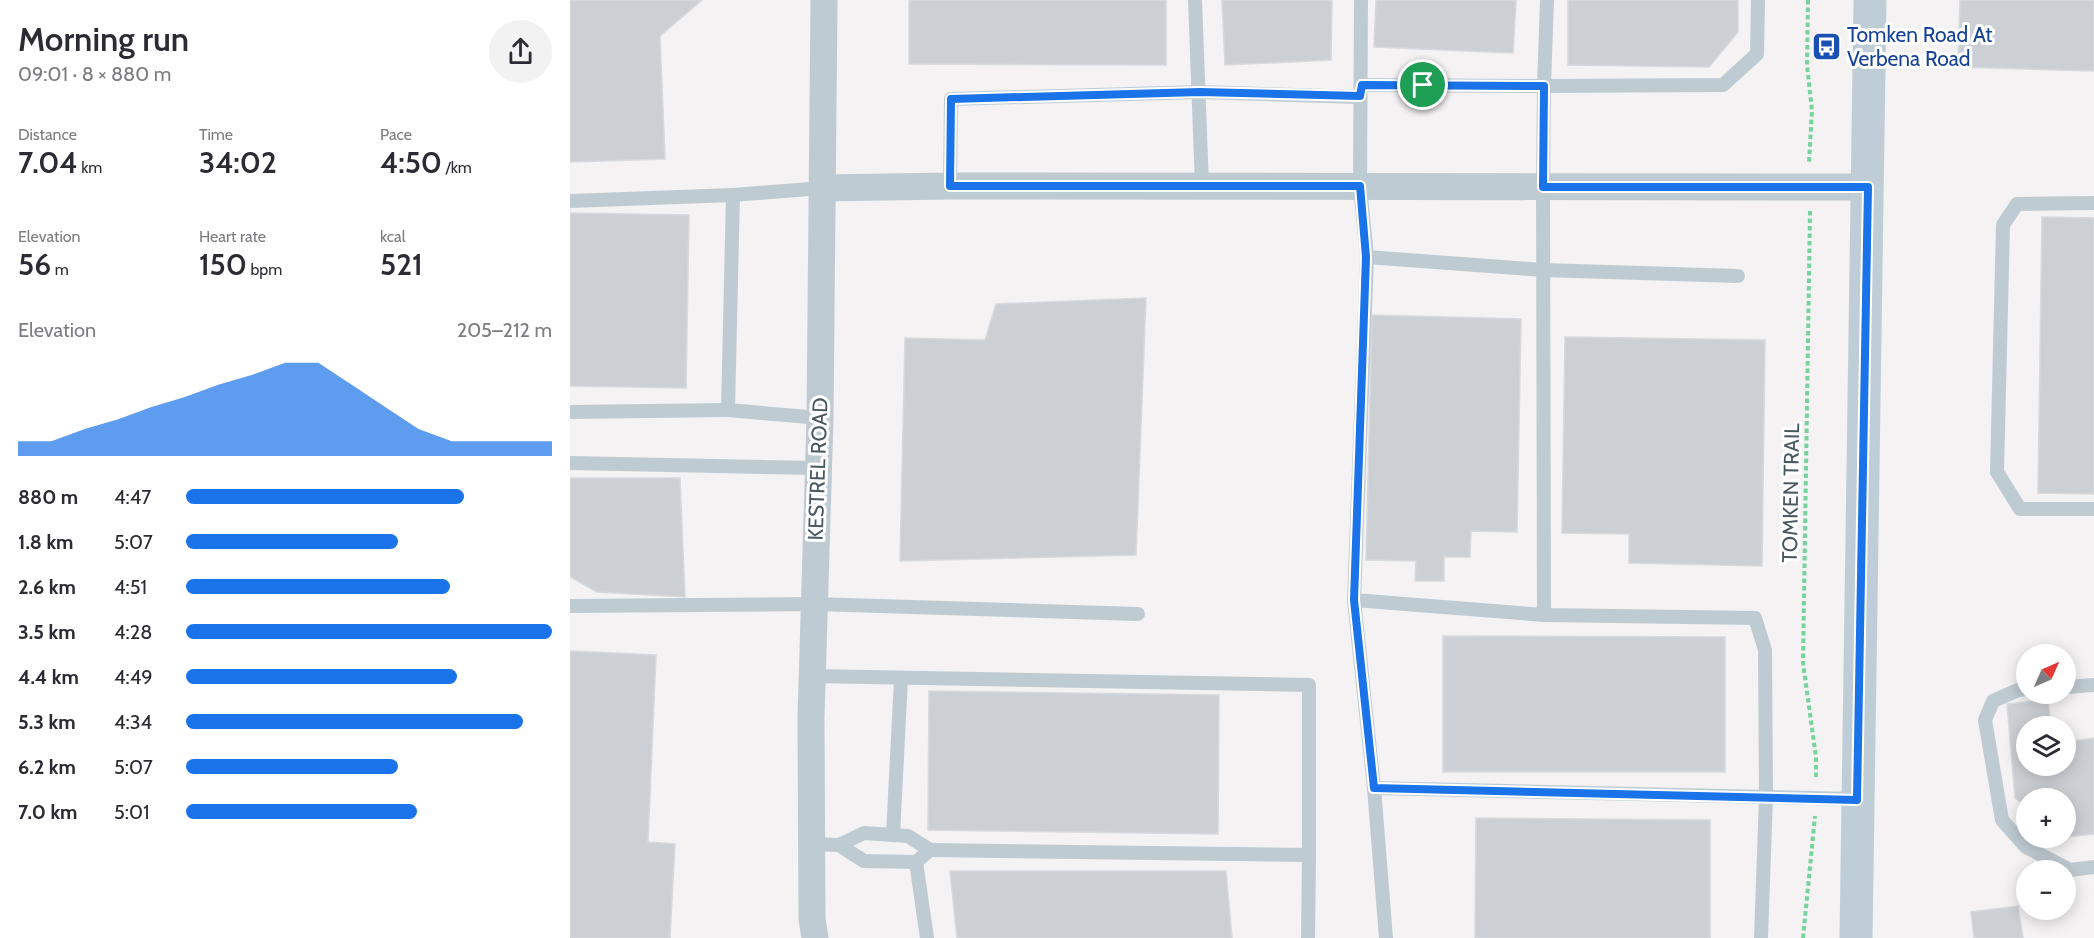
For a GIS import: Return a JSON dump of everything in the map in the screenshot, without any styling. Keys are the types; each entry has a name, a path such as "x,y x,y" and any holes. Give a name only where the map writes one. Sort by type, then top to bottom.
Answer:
{"main road":[{"path":"1856,938 1870,0"}],"street":[{"name":"KESTREL ROAD","path":"815,938 812,844 812,676 820,418 824,0"},
{"path":"823,188 950,186 1868,187"}],"lane":[{"path":"1195,0 1202,186"},
{"path":"1361,0 1360,186 1366,257 1354,600 1374,788 1386,938"},
{"path":"1544,615 1543,187 1547,0"},
{"path":"950,186 951,99 1200,92 1723,85 1757,54 1758,0"},
{"path":"570,201 733,195 823,188"},
{"path":"728,410 733,195"},
{"path":"2094,203 2017,204 2003,225 1997,472 2020,509 2094,509"},
{"path":"1366,257 1543,270 1738,276"},
{"path":"570,412 728,410 820,418"},
{"path":"570,463 817,468"},
{"path":"1354,600 1544,615 1755,618 1765,650 1766,797 1761,938"},
{"path":"570,606 814,604 1138,614"},
{"path":"812,676 1310,685 1308,938"},
{"path":"893,835 901,679"},
{"path":"2076,686 2094,685"},
{"path":"2016,691 1993,701 1985,720 2002,820 2026,847 2070,870 2094,867"},
{"path":"1374,788 1857,800"},
{"path":"812,844 839,845 864,833 908,836 930,850 1309,855"},
{"path":"839,845 864,861 916,862 930,850"},
{"path":"916,862 927,938"}],"path":[{"path":"1808,0 1807,64 1812,111 1809,139"},
{"name":"TOMKEN TRAIL","path":"1810,229 1803,663 1816,757"},
{"path":"1803,938 1815,833"}],"building":[{"path":"570,0 702,0 660,36 665,159 570,162"},
{"path":"909,0 1166,0 1166,65 909,64"},
{"path":"1222,0 1332,0 1331,60 1225,65"},
{"path":"1376,0 1516,0 1513,53 1374,47"},
{"path":"1568,0 1738,0 1738,32 1709,67 1568,65"},
{"path":"1960,0 2094,0 2094,71 1958,67"},
{"path":"570,213 689,215 686,388 570,386"},
{"path":"2042,217 2094,218 2094,494 2038,493"},
{"path":"1146,298 1136,555 900,561 905,338 985,340 996,304"},
{"path":"1372,315 1521,319 1517,532 1471,531 1470,557 1444,557 1444,581 1415,581 1416,561 1366,560"},
{"path":"1565,337 1765,340 1762,566 1629,563 1629,534 1562,533"},
{"path":"570,478 680,478 685,597 597,592 570,577"},
{"path":"1443,636 1725,637 1725,772 1443,772"},
{"path":"570,651 656,655 648,842 675,844 670,938 570,938"},
{"path":"929,691 1219,695 1218,834 928,830"},
{"path":"2007,704 2048,704 2050,716 2016,716 2016,776 2076,776 2076,741 2094,738 2094,834 2076,836 2076,788 2016,788 2015,798"},
{"path":"1476,818 1710,820 1710,938 1475,938"},
{"path":"950,871 1226,871 1232,938 957,938"},
{"path":"2016,906 2016,920 2020,920 2023,938 1974,938 1971,912"}],"place":[{"name":"Tomken Road At Verbena Road","path":"1826,47"}],"route":[{"path":"1362,85 1423,85 1544,86 1543,187 1868,187 1857,800 1374,788 1354,600 1366,257 1360,186 950,186 951,99 1200,92 1360,96 1362,85"}]}
